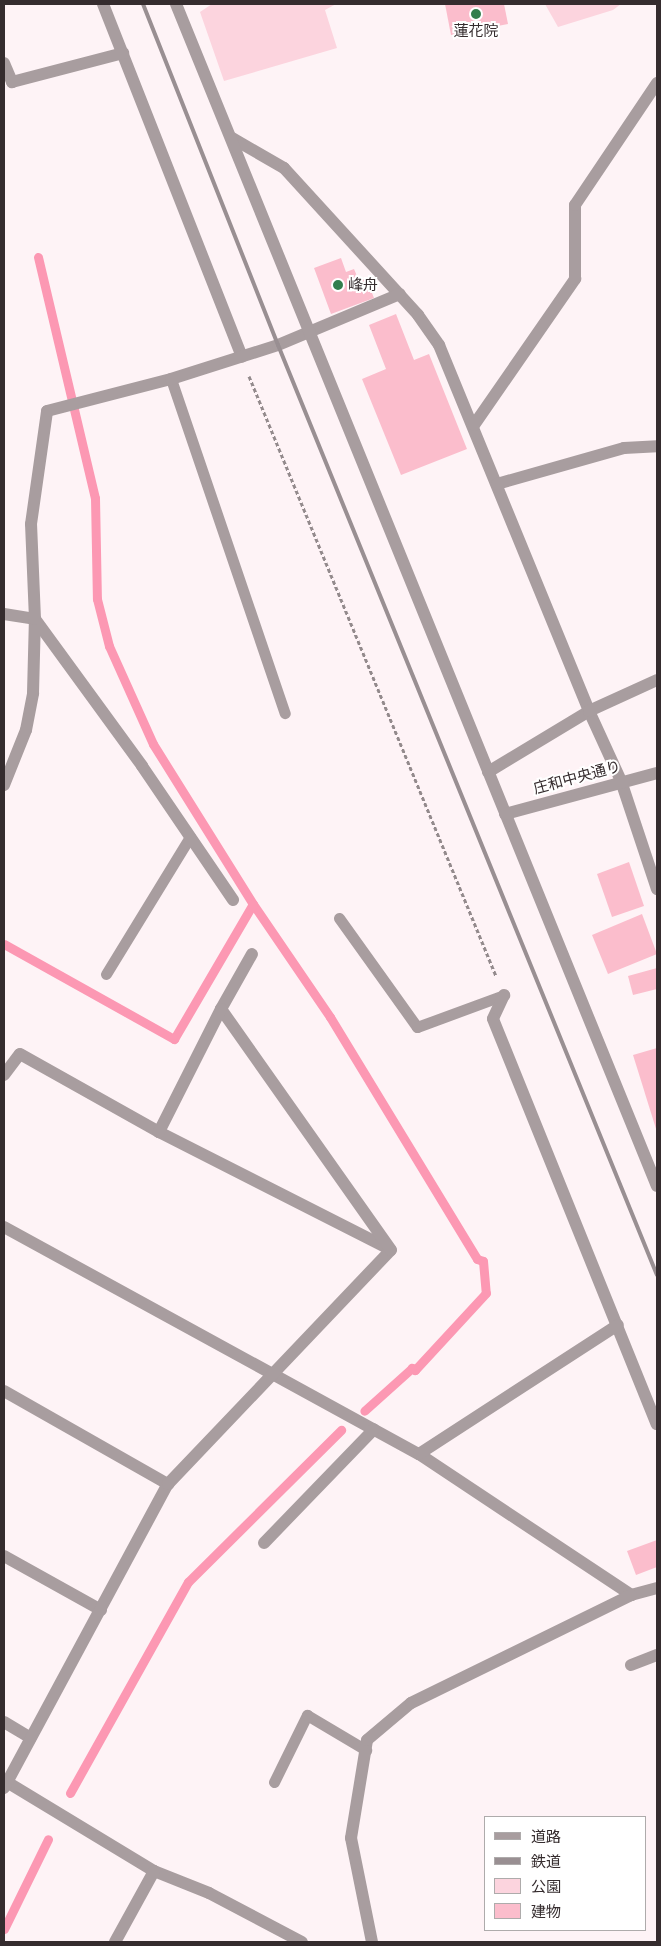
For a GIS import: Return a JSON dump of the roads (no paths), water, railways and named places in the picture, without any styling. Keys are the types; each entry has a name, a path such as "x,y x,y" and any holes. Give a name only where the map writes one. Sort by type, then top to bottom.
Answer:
{"street":[{"path":"103,4 242,357"},
{"path":"176,4 656,1180"},
{"path":"4,63 12,82 123,53"},
{"path":"474,425 575,279 575,205 657,83"},
{"path":"232,138 284,168 400,294 440,345 589,711 621,781 657,889"},
{"path":"4,785 26,730 33,693 35,618 31,524 47,411 171,379 242,357 310,332 400,294"},
{"path":"498,484 624,448 657,446"},
{"path":"4,614 35,618 233,900"},
{"path":"488,772 589,711 657,680"},
{"name":"庄和中央通り","path":"505,814 621,781 657,773"},
{"path":"159,1132 221,1009 252,954"},
{"path":"504,995 493,1019 657,1424"},
{"path":"221,1009 391,1250"},
{"path":"4,1076 20,1054 159,1132 391,1250"},
{"path":"4,1227 419,1454 632,1595"},
{"path":"302,1942 209,1892 154,1871 5,1785 168,1484 391,1250"},
{"path":"419,1454 618,1325"},
{"path":"4,1391 168,1484"},
{"path":"264,1543 374,1429"},
{"path":"4,1556 101,1610"},
{"path":"372,1942 351,1838 367,1740 411,1703 632,1595 657,1588"},
{"path":"631,1665 657,1655"},
{"path":"4,1722 31,1738"},
{"path":"115,1942 154,1871"}],"lane":[{"path":"171,379 285,713"},
{"path":"106,974 190,837"},
{"path":"339,918 417,1027 504,995"},
{"path":"274,1782 307,1715 366,1750"}],"waterway":[{"path":"38,257 95,498 97,599 109,646 153,744 253,904 330,1017 477,1259 483,1261 486,1293 415,1370 412,1368 364,1411"},
{"path":"4,944 174,1039 253,904"},
{"path":"70,1793 188,1582 341,1430"},
{"path":"4,1929 48,1839"}],"railway":[{"path":"143,4 278,345 657,1275"}],"place":[{"name":"蓮花院","path":"476,14"},
{"name":"峰舟","path":"338,285"}]}
